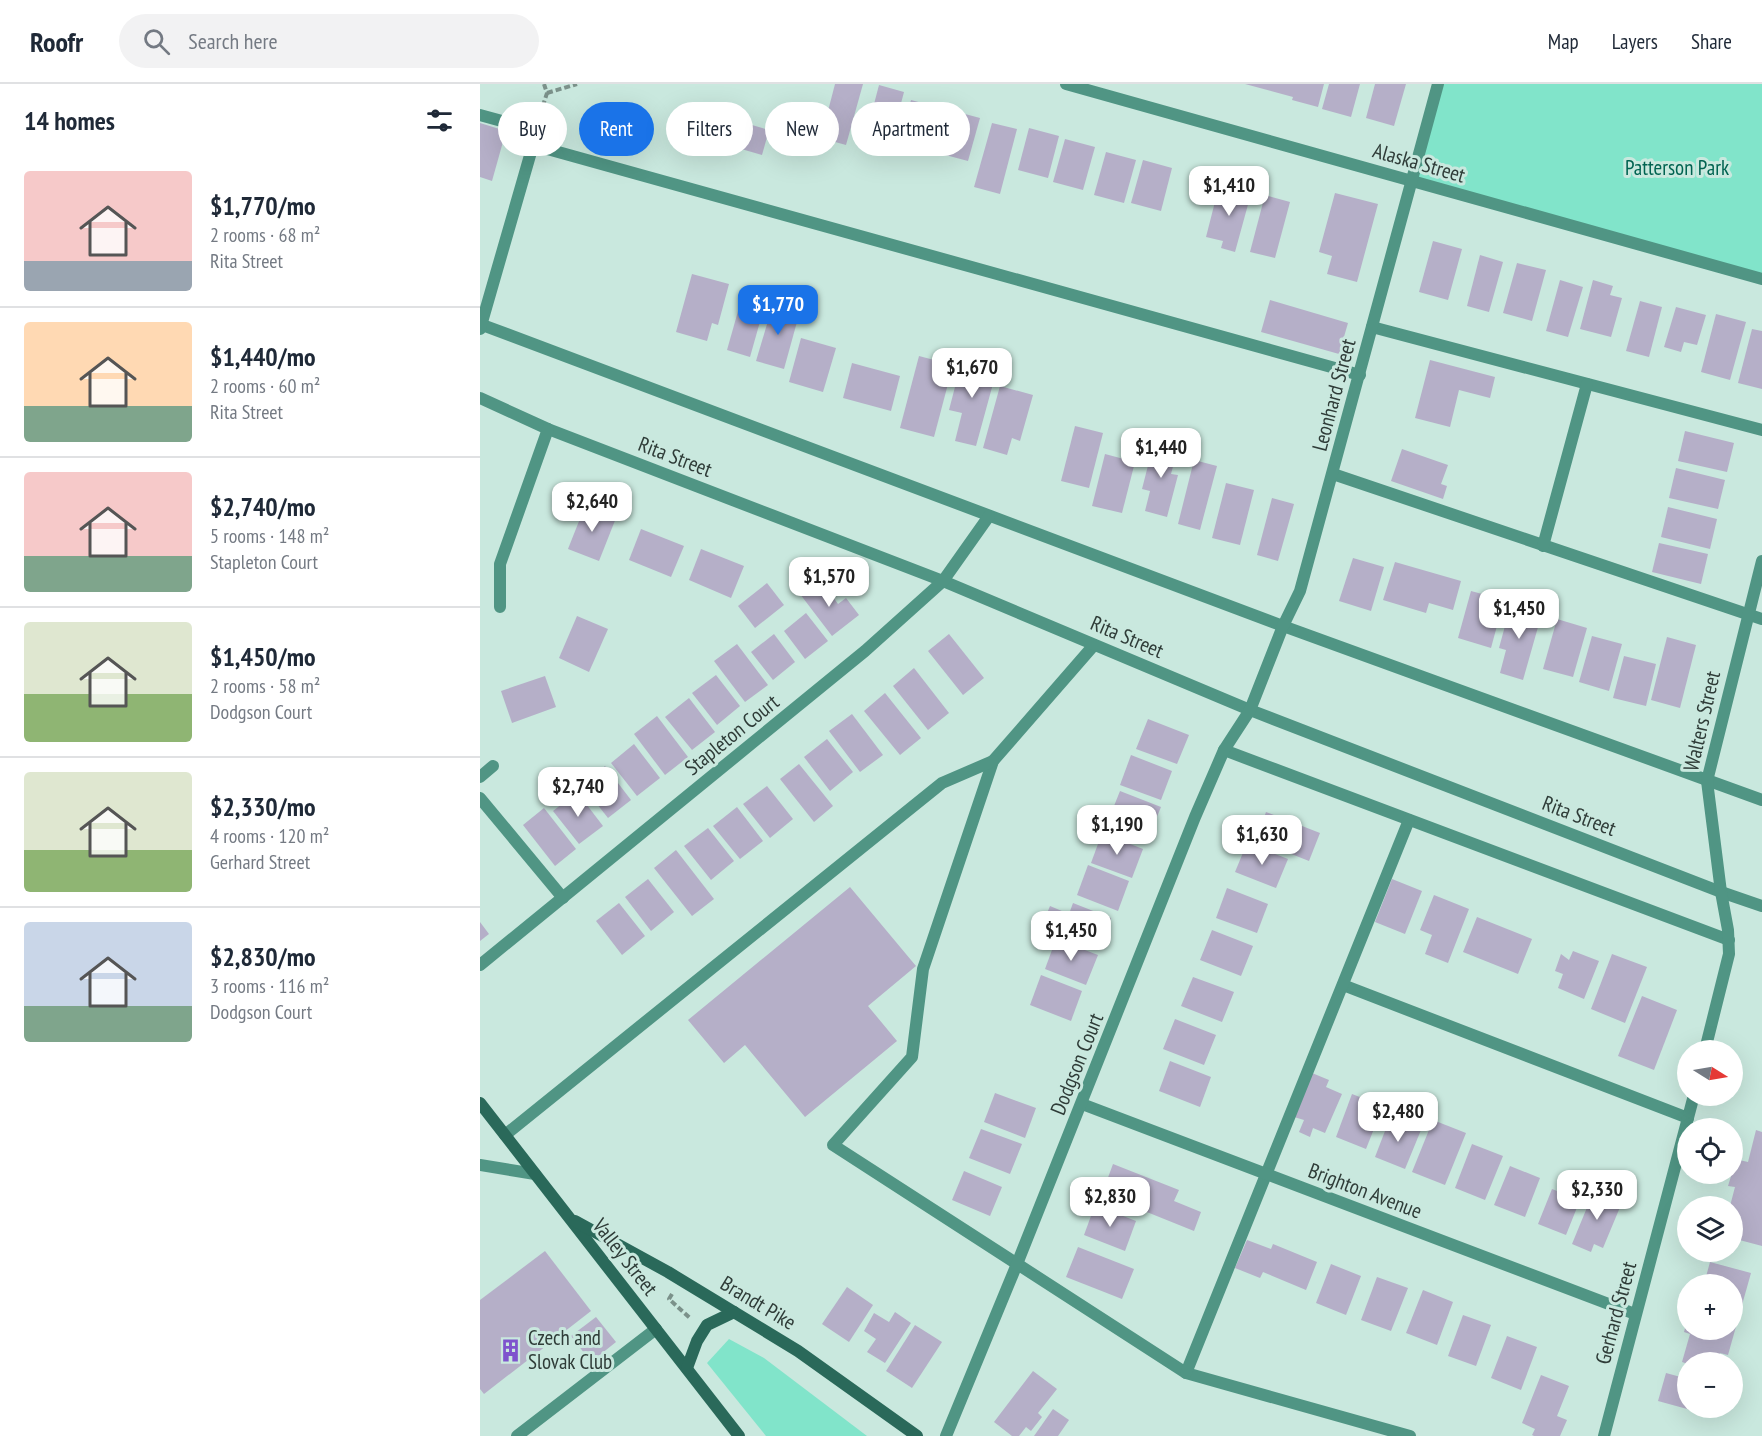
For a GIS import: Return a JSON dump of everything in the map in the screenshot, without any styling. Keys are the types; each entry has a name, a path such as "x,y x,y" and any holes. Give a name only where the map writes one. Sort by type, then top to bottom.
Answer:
{"main road":[{"name":"Valley Street","path":"480,1103 739,1436"},
{"name":"Brandt Pike","path":"570,1218 668,1272 798,1351 917,1436"},
{"path":"687,1368 697,1341 707,1325 734,1312"}],"street":[{"name":"Alaska Street","path":"1066,84 1762,279"},
{"name":"Leonhard Street","path":"1250,710 1283,626 1300,591 1438,84"},
{"path":"480,115 498,120"},
{"path":"567,154 1360,375"},
{"path":"530,156 480,326 1283,626 1762,800"},
{"path":"1372,327 1762,430"},
{"path":"1543,546 1587,384"},
{"name":"Rita Street","path":"480,398 548,429 943,581 1250,710 1762,906"},
{"path":"500,607 500,564 548,429"},
{"path":"1333,474 1762,619"},
{"name":"Stapleton Court","path":"480,965 865,651 943,581 989,516"},
{"name":"Walters Street","path":"1721,892 1707,781 1762,561"},
{"path":"1094,645 993,761 923,969 912,1057 834,1145 1186,1373 1410,1436"},
{"name":"Dodgson Court","path":"946,1436 1082,1104 1195,817 1224,750 1250,710"},
{"path":"1224,750 1729,940"},
{"path":"505,1135 942,783 993,761"},
{"path":"480,777 493,766"},
{"path":"480,798 563,898"},
{"path":"1186,1373 1409,820"},
{"path":"1708,1040 1729,954 1728,930 1721,892"},
{"path":"1343,985 1688,1118"},
{"name":"Brighton Avenue","path":"1082,1104 1635,1314"},
{"name":"Gerhard Street","path":"1688,1118 1691,1106"},
{"name":"Gerhard Street","path":"1604,1436 1677,1159"},
{"path":"480,1166 535,1174"},
{"path":"518,1436 656,1329"}],"path":[{"path":"544,84 547,93 544,102"},
{"path":"547,93 577,84"},
{"path":"672,1293 669,1299 694,1322"}],"green space":[{"name":"Patterson Park","path":"1438,84 1762,84 1762,279 1412,181"},
{"path":"729,1339 764,1358 867,1436 766,1436 707,1363"}],"building":[{"path":"835,84 863,84 858,102 851,102 851,127 846,145 839,143 839,102 830,102"},
{"path":"1245,84 1324,84 1318,107 1292,100 1293,97"},
{"path":"1329,84 1360,84 1351,117 1322,109"},
{"path":"1375,84 1406,84 1394,126 1366,118"},
{"path":"879,85 904,92 901,102 875,102"},
{"path":"970,115 980,118 970,154"},
{"path":"480,123 498,129 499,156 492,181 480,177"},
{"path":"992,123 1017,129 1000,194 974,187"},
{"path":"753,125 765,129 762,155 753,152"},
{"path":"1029,128 1059,136 1048,178 1018,170"},
{"path":"1065,139 1095,147 1083,190 1053,182"},
{"path":"1106,152 1136,160 1124,203 1094,195"},
{"path":"949,156 969,156 968,161"},
{"path":"1143,160 1172,168 1161,211 1131,203"},
{"path":"1234,185 1252,190 1235,252 1221,248 1223,241 1206,237 1218,190 1232,193"},
{"path":"1335,193 1378,204 1357,282 1327,274 1332,256 1319,252"},
{"path":"1265,195 1290,202 1275,258 1250,252"},
{"path":"1433,241 1462,249 1448,300 1419,292"},
{"path":"1480,255 1503,262 1489,312 1467,306"},
{"path":"1517,263 1546,270 1532,321 1503,313"},
{"path":"692,274 729,284 718,325 712,323 707,341 676,332"},
{"path":"1560,280 1583,287 1568,337 1546,331"},
{"path":"1593,280 1613,286 1610,295 1622,298 1611,337 1580,329"},
{"path":"744,290 767,297 750,357 727,350"},
{"path":"1270,300 1348,323 1339,354 1261,332"},
{"path":"1640,301 1662,307 1649,357 1626,351"},
{"path":"773,304 800,311 784,369 756,361"},
{"path":"1676,307 1706,315 1697,345 1684,342 1681,352 1664,347"},
{"path":"1716,314 1746,322 1730,380 1701,372"},
{"path":"1752,329 1762,331 1762,389 1738,383"},
{"path":"801,338 836,348 823,392 789,382"},
{"path":"919,356 953,365 934,437 900,428"},
{"path":"962,360 997,369 976,446 955,441 962,413 949,410"},
{"path":"1430,360 1495,377 1490,398 1459,390 1450,427 1415,418"},
{"path":"852,363 900,376 891,411 843,398"},
{"path":"1000,386 1033,395 1020,441 1012,438 1007,455 983,448"},
{"path":"1075,426 1103,433 1089,488 1061,481"},
{"path":"1685,431 1734,443 1727,472 1678,461"},
{"path":"1154,442 1178,448 1171,474 1178,475 1167,517 1145,511 1150,491 1142,489"},
{"path":"1402,449 1448,465 1441,484 1447,486 1443,499 1391,481"},
{"path":"1105,454 1135,462 1122,513 1092,506"},
{"path":"1194,460 1217,466 1200,530 1178,524"},
{"path":"1676,468 1725,480 1718,509 1669,498"},
{"path":"1226,483 1254,490 1240,545 1212,538"},
{"path":"1272,498 1294,504 1278,561 1257,555"},
{"path":"585,506 616,518 599,561 568,549"},
{"path":"1668,507 1717,519 1710,549 1661,537"},
{"path":"641,529 684,546 671,577 629,560"},
{"path":"1659,543 1708,554 1701,584 1652,572"},
{"path":"701,549 744,566 731,598 689,580"},
{"path":"1353,558 1384,567 1371,611 1339,601"},
{"path":"1395,562 1461,581 1453,610 1429,603 1426,613 1383,600"},
{"path":"820,579 838,604 846,598 859,615 832,636 800,594"},
{"path":"767,583 784,605 755,628 738,606"},
{"path":"1471,591 1504,600 1491,648 1458,638"},
{"path":"1511,604 1542,613 1523,680 1500,673 1506,650 1499,648"},
{"path":"806,613 828,641 805,659 784,631"},
{"path":"577,616 608,629 589,672 559,658"},
{"path":"1557,619 1587,628 1573,677 1543,669"},
{"path":"774,634 795,662 773,680 751,652"},
{"path":"949,634 984,678 963,695 928,651"},
{"path":"1592,636 1622,644 1609,691 1579,682"},
{"path":"1667,637 1696,645 1680,708 1651,700"},
{"path":"737,644 768,685 745,702 714,661"},
{"path":"1624,656 1656,664 1646,706 1613,698"},
{"path":"914,668 949,713 928,730 893,686"},
{"path":"716,675 740,706 717,725 692,693"},
{"path":"545,676 556,707 512,723 501,691"},
{"path":"885,693 921,738 900,755 864,711"},
{"path":"689,698 715,732 692,750 665,717"},
{"path":"852,714 883,755 860,772 829,731"},
{"path":"657,716 688,757 665,775 634,734"},
{"path":"1148,719 1189,735 1177,764 1136,749"},
{"path":"827,739 853,772 830,791 804,757"},
{"path":"634,744 660,778 637,796 611,763"},
{"path":"1131,755 1172,771 1161,800 1120,785"},
{"path":"799,764 833,806 814,822 780,779"},
{"path":"605,766 631,800 608,818 582,785"},
{"path":"767,786 793,819 770,838 743,804"},
{"path":"1120,791 1161,807 1149,836 1108,821"},
{"path":"577,792 603,826 579,844 553,811"},
{"path":"737,807 763,841 740,859 713,826"},
{"path":"544,808 576,849 555,866 523,825"},
{"path":"1266,812 1320,833 1309,861 1256,840"},
{"path":"708,828 734,861 711,880 684,846"},
{"path":"1102,833 1143,849 1132,878 1091,863"},
{"path":"1247,843 1288,859 1276,888 1235,872"},
{"path":"676,850 714,899 692,916 654,868"},
{"path":"1088,865 1129,881 1118,911 1077,895"},
{"path":"648,879 674,912 651,931 625,897"},
{"path":"1392,879 1422,891 1405,934 1375,922"},
{"path":"850,887 916,966 868,1006 897,1041 805,1117 745,1045 724,1063 688,1020"},
{"path":"1227,888 1268,904 1257,933 1216,918"},
{"path":"1434,895 1469,909 1448,963 1425,954 1432,935 1420,930"},
{"path":"619,903 645,936 622,955 596,921"},
{"path":"1073,903 1111,918 1100,945 1043,923 1050,906 1069,914"},
{"path":"1477,917 1532,939 1518,974 1463,952"},
{"path":"480,922 489,934 480,941"},
{"path":"1212,930 1253,946 1241,976 1200,960"},
{"path":"1056,939 1098,955 1086,985 1045,969"},
{"path":"1573,951 1599,961 1584,999 1558,988 1563,974 1555,971 1561,954 1569,960"},
{"path":"1612,954 1647,967 1625,1023 1591,1009"},
{"path":"1041,975 1082,991 1071,1021 1030,1005"},
{"path":"1193,977 1234,992 1222,1022 1181,1006"},
{"path":"1642,996 1677,1010 1654,1070 1618,1056"},
{"path":"1175,1019 1216,1035 1204,1065 1163,1049"},
{"path":"1170,1061 1211,1077 1200,1107 1159,1091"},
{"path":"1312,1073 1329,1080 1326,1087 1342,1094 1325,1133 1313,1128 1310,1137 1299,1132 1304,1120 1294,1117"},
{"path":"995,1093 1036,1108 1025,1138 984,1122"},
{"path":"1352,1094 1383,1106 1366,1149 1336,1137"},
{"path":"1390,1118 1421,1130 1405,1169 1375,1157"},
{"path":"1433,1120 1466,1133 1445,1185 1412,1172"},
{"path":"981,1129 1022,1144 1010,1174 969,1158"},
{"path":"1756,1130 1762,1132 1762,1246 1743,1241 1743,1196 1733,1196 1735,1187 1728,1186 1729,1184 1743,1184 1743,1161 1748,1162"},
{"path":"1472,1144 1503,1156 1485,1200 1455,1188"},
{"path":"1113,1164 1179,1190 1174,1201 1201,1212 1194,1231 1112,1198 1116,1187 1106,1183"},
{"path":"1510,1166 1540,1178 1525,1217 1494,1205"},
{"path":"964,1171 1002,1187 990,1216 952,1200"},
{"path":"1595,1188 1623,1200 1603,1248 1594,1244 1591,1252 1572,1244"},
{"path":"1552,1189 1580,1200 1566,1235 1538,1224"},
{"path":"1095,1205 1136,1221 1125,1251 1084,1235"},
{"path":"1247,1240 1271,1249 1273,1244 1317,1262 1306,1290 1263,1272 1260,1278 1235,1268"},
{"path":"1078,1247 1134,1269 1122,1299 1066,1277"},
{"name":"Czech and Slovak Club","path":"545,1251 591,1311 484,1394 480,1389 480,1300"},
{"path":"1710,1262 1751,1273 1743,1301 1743,1274 1707,1274"},
{"path":"1331,1264 1361,1276 1346,1315 1316,1303"},
{"path":"1377,1277 1408,1288 1391,1331 1361,1320"},
{"path":"847,1287 873,1305 849,1342 822,1324"},
{"path":"1423,1290 1453,1302 1437,1345 1406,1333"},
{"path":"895,1312 911,1323 885,1363 867,1352 876,1339 864,1331 874,1313 889,1322"},
{"path":"1463,1315 1491,1325 1476,1366 1448,1356"},
{"path":"596,1317 616,1342 591,1362 571,1336"},
{"path":"915,1325 942,1342 912,1388 886,1371"},
{"path":"1507,1336 1537,1347 1521,1390 1491,1378"},
{"path":"1688,1340 1732,1340 1729,1352 1685,1352"},
{"path":"1033,1371 1057,1389 1038,1413 1042,1417 1031,1431 1026,1427 1019,1436 1012,1436 994,1422"},
{"path":"1666,1373 1677,1376 1677,1406 1658,1401"},
{"path":"1541,1375 1569,1386 1557,1416 1567,1420 1560,1436 1534,1436 1532,1435 1535,1429 1522,1423"},
{"path":"1053,1409 1069,1420 1058,1436 1034,1436"}],"place":[{"name":"Czech and Slovak Club","path":"510,1350"}]}
